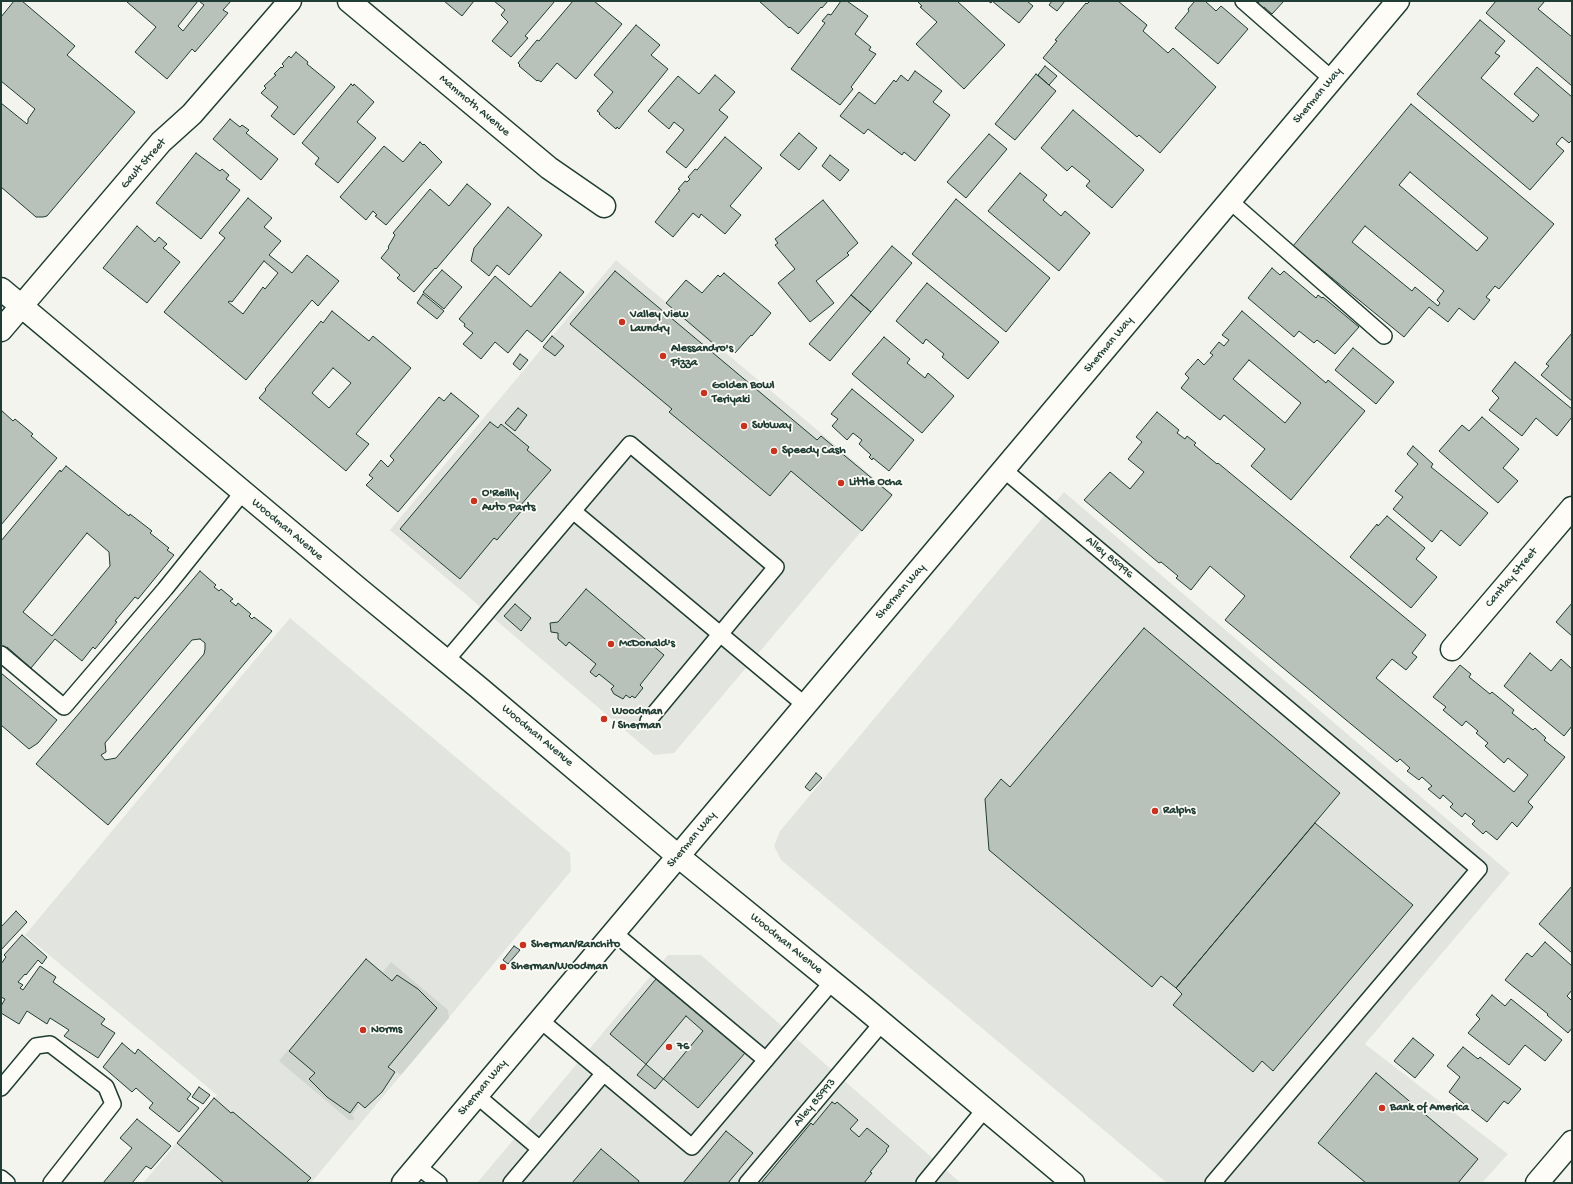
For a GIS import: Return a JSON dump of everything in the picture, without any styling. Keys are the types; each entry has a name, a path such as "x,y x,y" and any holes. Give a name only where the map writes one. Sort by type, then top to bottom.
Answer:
{"main road":[{"name":"Gault Street","path":"1,330 161,142 192,114 290,1"},
{"name":"Mammoth Avenue","path":"348,1 549,168 604,206"},
{"name":"Sherman Way","path":"403,1183 1398,1"},
{"name":"Woodman Avenue","path":"1,290 678,856 1073,1183"},
{"name":"Cantlay Street","path":"1452,649 1572,508"},
{"path":"1540,1182 1572,1142"}],"lane":[{"path":"1243,1 1332,79"},
{"path":"1230,201 1384,336"},
{"path":"446,661 630,444 776,567 648,721"},
{"name":"Alley 85996","path":"1004,470 1479,869 1213,1183"},
{"path":"1,654 64,707 165,589 243,492"},
{"path":"573,511 805,705"},
{"path":"613,932 766,1060"},
{"path":"540,1020 692,1147 832,982"},
{"name":"Alley 85993","path":"747,1183 882,1024"},
{"path":"1,1088 36,1046 50,1044 106,1087 112,1104 51,1183"},
{"path":"511,1183 604,1073"},
{"path":"476,1096 540,1149"},
{"path":"924,1183 985,1109"},
{"path":"417,1166 439,1183"},
{"path":"1,1178 7,1183"}],"shaded area":[{"path":"616,260 893,494 674,753 654,755 390,530"},
{"path":"1064,492 1510,873 1365,1044 1508,1154 1482,1183 1167,1183 781,860 774,846 780,831"},
{"path":"290,618 570,853 571,871 311,1183 143,1183 217,1095 25,935"},
{"path":"668,955 701,955 961,1183 477,1183"},
{"path":"391,962 448,1010 449,1018 401,1075 390,1066 385,1071 396,984 383,972"},
{"path":"288,1050 319,1077 362,1098 357,1104 359,1106 352,1115 355,1118 353,1120 349,1120 279,1061"}],"building":[{"path":"14,1 22,1 75,46 67,55 135,112 47,216 43,217 36,217 1,187 1,103 27,124 28,119 35,109 1,81 1,17"},
{"path":"198,1 178,26 183,31 204,5 199,1 231,1 223,10 228,13 195,52 192,49 167,79 135,52 156,27 127,2"},
{"path":"444,1 474,1 462,16"},
{"path":"494,1 555,1 525,36 528,38 511,57 492,41 508,22 501,15 505,10"},
{"path":"573,1 594,1 622,24 576,79 557,63 541,82 538,80 537,81 519,66 520,65 518,63"},
{"path":"759,1 828,1 798,34 790,27 789,28"},
{"path":"841,1 847,1 868,16 855,34 871,47 869,50 876,54 851,87 853,89 840,105 791,69 825,23 822,21 828,14 831,15"},
{"path":"917,1 957,1 1005,45 964,89 916,44 937,22 920,7 922,6"},
{"path":"992,1 1027,1 1033,6 1019,23"},
{"path":"1052,1 1065,1 1057,11 1049,5"},
{"path":"1090,1 1118,1 1147,25 1143,31 1168,53 1173,48 1216,87 1160,153 1139,135 1137,137 1043,58 1057,41 1055,40 1086,3 1087,4"},
{"path":"1195,1 1205,1 1216,11 1221,6 1248,29 1218,64 1175,28"},
{"path":"1257,1 1284,1 1272,14 1264,7 1262,10 1257,6 1259,3"},
{"path":"1496,1 1545,1 1538,9 1572,37 1572,86 1486,13"},
{"path":"1480,20 1505,41 1495,53 1500,56 1481,78 1533,122 1539,115 1514,94 1537,67 1572,97 1572,140 1569,143 1562,137 1556,144 1564,151 1530,190 1417,94"},
{"path":"636,25 660,45 651,55 668,69 619,129 617,127 616,129 597,111 613,92 594,75"},
{"path":"296,52 308,62 307,64 335,87 294,135 271,116 278,107 261,93 266,88 264,86 276,75 274,74 284,66 282,64 289,56 291,58"},
{"path":"1045,66 1057,76 1049,85 1038,75"},
{"path":"915,71 942,91 933,102 950,115 915,161 904,152 902,155 868,129 864,134 840,116 859,92 875,104 894,80 896,82 901,75 908,81"},
{"path":"1036,74 1056,91 1015,140 995,124"},
{"path":"715,75 735,92 719,110 728,117 686,168 666,152 684,130 674,122 669,129 648,111 678,76 699,94"},
{"path":"351,84 353,86 354,84 374,102 357,122 376,138 338,183 315,164 319,158 302,143"},
{"path":"1411,104 1554,224 1499,289 1495,286 1486,297 1490,300 1474,320 1459,308 1448,322 1429,307 1404,337 1293,246","holes":["1410,172 1488,238 1477,251 1399,185","1365,226 1444,291 1437,300 1440,303 1438,306 1415,287 1412,291 1352,242"]},
{"path":"1073,110 1144,170 1112,208 1086,186 1090,181 1072,166 1067,171 1041,148"},
{"path":"230,119 240,127 242,125 249,130 246,133 278,159 261,180 213,139"},
{"path":"799,133 817,148 799,170 780,155"},
{"path":"989,134 1007,149 966,198 947,182"},
{"path":"725,137 762,168 730,206 741,215 725,234 701,214 699,218 693,213 673,237 655,222 680,190 678,189 685,181 687,182 690,179 688,177 695,169 697,170"},
{"path":"420,142 423,145 424,144 442,162 386,225 375,216 377,215 373,211 366,220 340,197 384,146 403,162"},
{"path":"196,153 220,171 222,169 229,175 226,179 240,190 201,239 156,203"},
{"path":"830,155 849,170 840,181 822,166"},
{"path":"1020,173 1047,195 1043,200 1061,216 1065,211 1090,233 1059,271 988,211"},
{"path":"467,184 491,204 436,269 435,268 414,292 397,278 400,275 381,258 389,248 388,247 395,235 393,233 430,189 449,206"},
{"path":"248,198 272,218 264,227 281,241 269,255 292,273 307,255 339,281 318,306 312,300 246,380 164,312 225,238 219,233","holes":["264,261 278,273 265,289 263,287 243,314 228,302 232,302"]},
{"path":"956,199 1050,278 1006,332 912,254"},
{"path":"823,200 858,243 847,253 849,255 816,281 834,303 810,322 778,283 795,269 775,245 778,243 775,239"},
{"path":"508,207 542,235 509,275 497,265 489,276 471,261 474,248"},
{"path":"137,226 155,242 159,237 167,244 163,248 180,262 147,303 103,268"},
{"path":"892,246 912,263 871,312 851,295"},
{"path":"1272,268 1280,275 1284,271 1316,298 1318,295 1322,298 1323,297 1359,327 1335,354 1317,340 1314,343 1299,331 1294,337 1248,298"},
{"path":"442,270 462,287 444,309 423,292"},
{"path":"615,271 817,440 821,436 892,495 862,531 791,471 770,496 669,412 672,409 570,324"},
{"path":"560,272 584,292 542,342 527,330 508,353 495,342 481,359 463,344 473,333 464,326 465,324 459,319 495,276 531,307"},
{"path":"724,273 771,313 752,336 751,335 735,353 726,344 721,350 666,303 686,280 702,293 718,275 720,277"},
{"path":"927,283 999,342 968,379 942,357 944,354 926,339 923,344 896,321"},
{"path":"423,294 444,311 437,319 417,303"},
{"path":"851,295 871,312 830,361 809,344"},
{"path":"332,311 369,341 373,336 411,368 356,434 369,444 346,471 259,398 321,321 323,323","holes":["333,368 351,383 329,408 312,393"]},
{"path":"1242,311 1326,383 1328,380 1365,411 1291,500 1251,466 1265,449 1224,415 1220,420 1181,388 1189,378 1185,374 1198,359 1204,365 1213,355 1210,353 1219,342 1224,346 1229,340 1222,335","holes":["1249,360 1301,403 1285,423 1233,379"]},
{"path":"1572,333 1572,401 1541,375 1549,366 1546,364"},
{"path":"552,336 564,346 555,356 543,347"},
{"path":"884,337 910,359 907,363 925,378 928,373 954,396 922,433 852,374"},
{"path":"1353,348 1394,382 1376,404 1335,370"},
{"path":"520,354 528,360 520,370 513,364"},
{"path":"1515,362 1572,409 1572,417 1557,436 1536,418 1522,436 1489,410 1499,398 1492,391"},
{"path":"852,389 914,440 889,471 873,458 872,460 869,457 871,455 859,444 862,440 853,433 847,440 832,426 838,419 831,414"},
{"path":"451,393 479,416 398,512 366,485 373,478 369,475 381,460 388,467 394,460 390,456 439,397 444,401"},
{"path":"518,408 527,415 515,431 505,423"},
{"path":"1,410 13,421 15,419 33,434 31,436 57,458 1,525"},
{"path":"1157,412 1179,430 1177,433 1185,439 1187,436 1196,443 1194,445 1217,464 1218,463 1426,635 1412,653 1417,657 1406,670 1392,659 1376,678 1514,792 1528,775 1508,758 1504,763 1485,746 1488,743 1476,733 1478,731 1466,721 1462,726 1443,710 1446,707 1433,697 1460,665 1471,674 1469,677 1490,694 1492,692 1514,710 1512,713 1533,730 1535,728 1546,738 1544,740 1565,757 1528,802 1533,807 1517,827 1512,822 1497,840 1486,831 1483,834 1472,824 1475,821 1465,813 1462,817 1450,807 1453,804 1443,795 1440,799 1428,789 1432,786 1422,777 1419,780 1407,771 1410,768 1400,759 1397,762 1225,620 1245,596 1210,566 1191,590 1176,578 1178,576 1161,562 1159,563 1084,500 1110,472 1130,489 1144,472 1128,459 1142,442 1136,437"},
{"path":"1482,417 1519,449 1503,468 1518,481 1498,503 1439,451 1462,425 1469,431"},
{"name":"O'Reilly Auto Parts","path":"490,422 498,428 501,424 529,447 527,450 551,470 520,506 523,509 497,540 494,538 460,579 400,529"},
{"path":"1413,446 1433,464 1431,467 1488,513 1460,546 1441,530 1432,542 1393,509 1403,497 1395,491 1418,464 1407,454"},
{"path":"66,466 129,516 130,514 152,531 150,533 169,548 167,550 174,555 138,599 135,597 115,621 117,622 95,649 93,647 82,661 55,639 31,668 7,647 5,650 1,647 1,541 60,470 61,472","holes":["87,533 109,552 110,566 52,636 23,612"]},
{"path":"1387,516 1425,548 1416,559 1437,577 1411,608 1350,557 1377,524 1378,526"},
{"path":"200,571 216,585 214,587 219,591 221,589 233,599 230,601 236,606 238,603 251,614 249,616 252,619 254,617 272,631 108,825 36,764","holes":["200,639 205,643 204,654 116,758 105,760 101,755 106,752 105,743 192,640"]},
{"name":"McDonald's","path":"586,589 664,655 640,685 643,688 635,698 632,696 630,698 626,695 623,699 614,694 611,689 614,686 599,674 596,677 590,672 596,664 569,642 566,646 558,639 558,633 551,632 550,623 558,622"},
{"path":"1572,603 1572,636 1556,622"},
{"path":"515,604 531,618 521,631 504,616"},
{"name":"Ralphs","path":"1144,628 1340,793 1176,988 1161,976 1152,987 989,850 985,799 1001,779 1010,787"},
{"path":"1530,653 1551,671 1561,659 1572,669 1572,726 1564,736 1504,686"},
{"path":"1,673 57,720 38,743 29,749 1,725"},
{"path":"816,773 822,778 810,791 805,787"},
{"path":"1315,823 1413,905 1273,1071 1262,1061 1253,1072 1173,1005 1182,994 1176,988"},
{"path":"1572,886 1572,953 1539,924"},
{"path":"16,911 27,922 1,950 1,927"},
{"path":"22,935 47,957 42,964 38,960 26,975 25,974 18,982 23,985 20,988 23,990 40,966 56,977 53,982 105,1019 101,1024 115,1033 98,1058 64,1036 69,1030 50,1018 47,1024 27,1011 19,1024 1,1013 1,1006 5,999 1,997 1,964 6,957 4,955"},
{"path":"1545,942 1572,966 1572,990 1567,996 1572,1001 1572,1028 1568,1033 1547,1015 1548,1014 1505,980 1527,953 1532,957"},
{"path":"514,946 520,950 508,964 503,960"},
{"name":"Norms","path":"366,959 392,981 397,975 418,989 437,1008 388,1067 395,1072 382,1092 365,1108 358,1102 350,1113 327,1097 309,1079 315,1073 289,1051"},
{"path":"656,979 745,1053 698,1108 610,1034"},
{"path":"1492,995 1505,1006 1511,999 1562,1040 1545,1061 1525,1045 1509,1065 1468,1033 1480,1019 1476,1015"},
{"path":"686,1016 703,1031 655,1089 637,1075"},
{"path":"1413,1038 1434,1055 1415,1078 1394,1061"},
{"path":"122,1043 135,1054 138,1049 191,1094 187,1099 199,1108 179,1132 149,1108 153,1103 136,1088 132,1092 103,1067"},
{"path":"1463,1047 1478,1059 1480,1057 1521,1089 1508,1104 1504,1101 1487,1122 1449,1092 1460,1077 1447,1066"},
{"name":"Bank of America","path":"1376,1073 1478,1159 1458,1183 1366,1183 1318,1143"},
{"path":"199,1087 210,1095 203,1104 192,1097"},
{"path":"214,1098 231,1113 233,1112 311,1178 306,1183 224,1183 177,1143"},
{"path":"832,1102 835,1104 837,1102 858,1120 850,1129 859,1137 867,1128 889,1146 864,1183 761,1183 811,1123 813,1125"},
{"path":"137,1119 171,1146 151,1169 146,1166 132,1183 103,1183 132,1148 120,1138"},
{"path":"726,1131 753,1153 728,1183 683,1183"},
{"path":"601,1149 639,1181 638,1183 572,1183"}],"place":[{"name":"Valley View Laundry","path":"622,322"},
{"name":"Alessandro's Pizza","path":"663,356"},
{"name":"Golden Bowl Teriyaki","path":"704,393"},
{"name":"Subway","path":"744,426"},
{"name":"Speedy Cash","path":"774,451"},
{"name":"Little Ocha","path":"841,483"},
{"name":"O'Reilly Auto Parts","path":"474,501"},
{"name":"McDonald's","path":"611,644"},
{"name":"Woodman / Sherman","path":"604,719"},
{"name":"Ralphs","path":"1155,811"},
{"name":"Sherman/Ranchito","path":"523,945"},
{"name":"Sherman/Woodman","path":"503,967"},
{"name":"Norms","path":"363,1030"},
{"name":"76","path":"669,1047"},
{"name":"Bank of America","path":"1382,1108"}]}
